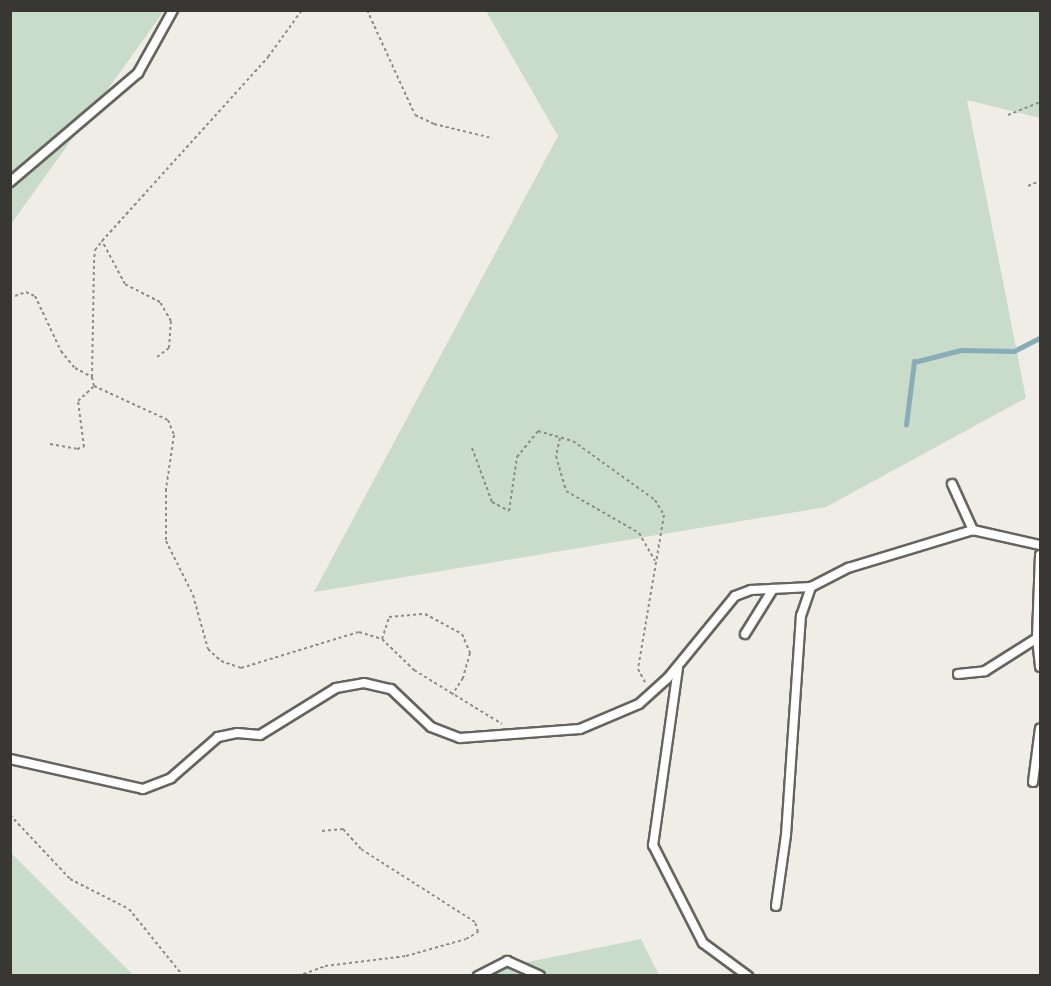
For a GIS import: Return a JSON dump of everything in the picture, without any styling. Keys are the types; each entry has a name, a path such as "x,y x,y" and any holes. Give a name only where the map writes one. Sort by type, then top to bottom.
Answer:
{"lane":[{"path":"10,182 138,73 173,10"},
{"path":"952,484 974,530"},
{"path":"10,759 144,789 171,778 218,736 237,733 260,735 304,711 336,688 364,683 391,689 431,727 460,738 580,729 617,717 658,688 735,596 750,590 811,587 848,568 974,530 1041,545"},
{"path":"1041,555 1037,638 1041,667"},
{"path":"776,906 786,835 801,616 811,587"},
{"path":"745,634 773,589"},
{"path":"958,674 985,671 1037,638"},
{"path":"678,664 653,845 703,943 748,975"},
{"path":"1033,782 1041,728"},
{"path":"478,975 507,961 540,975"}],"path":[{"path":"94,386 92,377 95,250 268,57 302,10"},
{"path":"367,10 415,115 434,124 492,138"},
{"path":"1008,116 1041,102"},
{"path":"1028,186 1041,182"},
{"path":"102,241 125,284 160,302 171,321 169,348 157,357"},
{"path":"15,296 26,292 35,296 61,351 75,368 92,377"},
{"path":"50,444 77,449 84,447 78,401 94,386"},
{"path":"94,386 168,420 174,435 166,489 166,542 193,595 208,649 221,661 241,668 359,632 382,639 414,670 451,696 496,717 511,735"},
{"path":"472,448 492,502 509,512 517,457 538,431 573,441 655,500 664,515 638,669 642,680 658,688"},
{"path":"560,438 556,456 566,491 639,533 656,562"},
{"path":"382,639 388,617 425,614 462,634 470,653 463,678 451,696"},
{"path":"10,815 70,879 129,909 183,975"},
{"path":"298,975 325,966 406,956 466,939 478,932 475,922 361,849 343,828 321,831"}],"green space":[{"path":"11,11 164,11 11,224"},
{"path":"486,11 1040,11 1040,118 967,100 1026,398 826,507 314,592 558,136"},
{"path":"11,853 133,975 11,975"},
{"path":"641,939 659,975 459,976"}],"waterway":[{"path":"906,425 914,362 961,350 1014,351 1040,338"}]}
